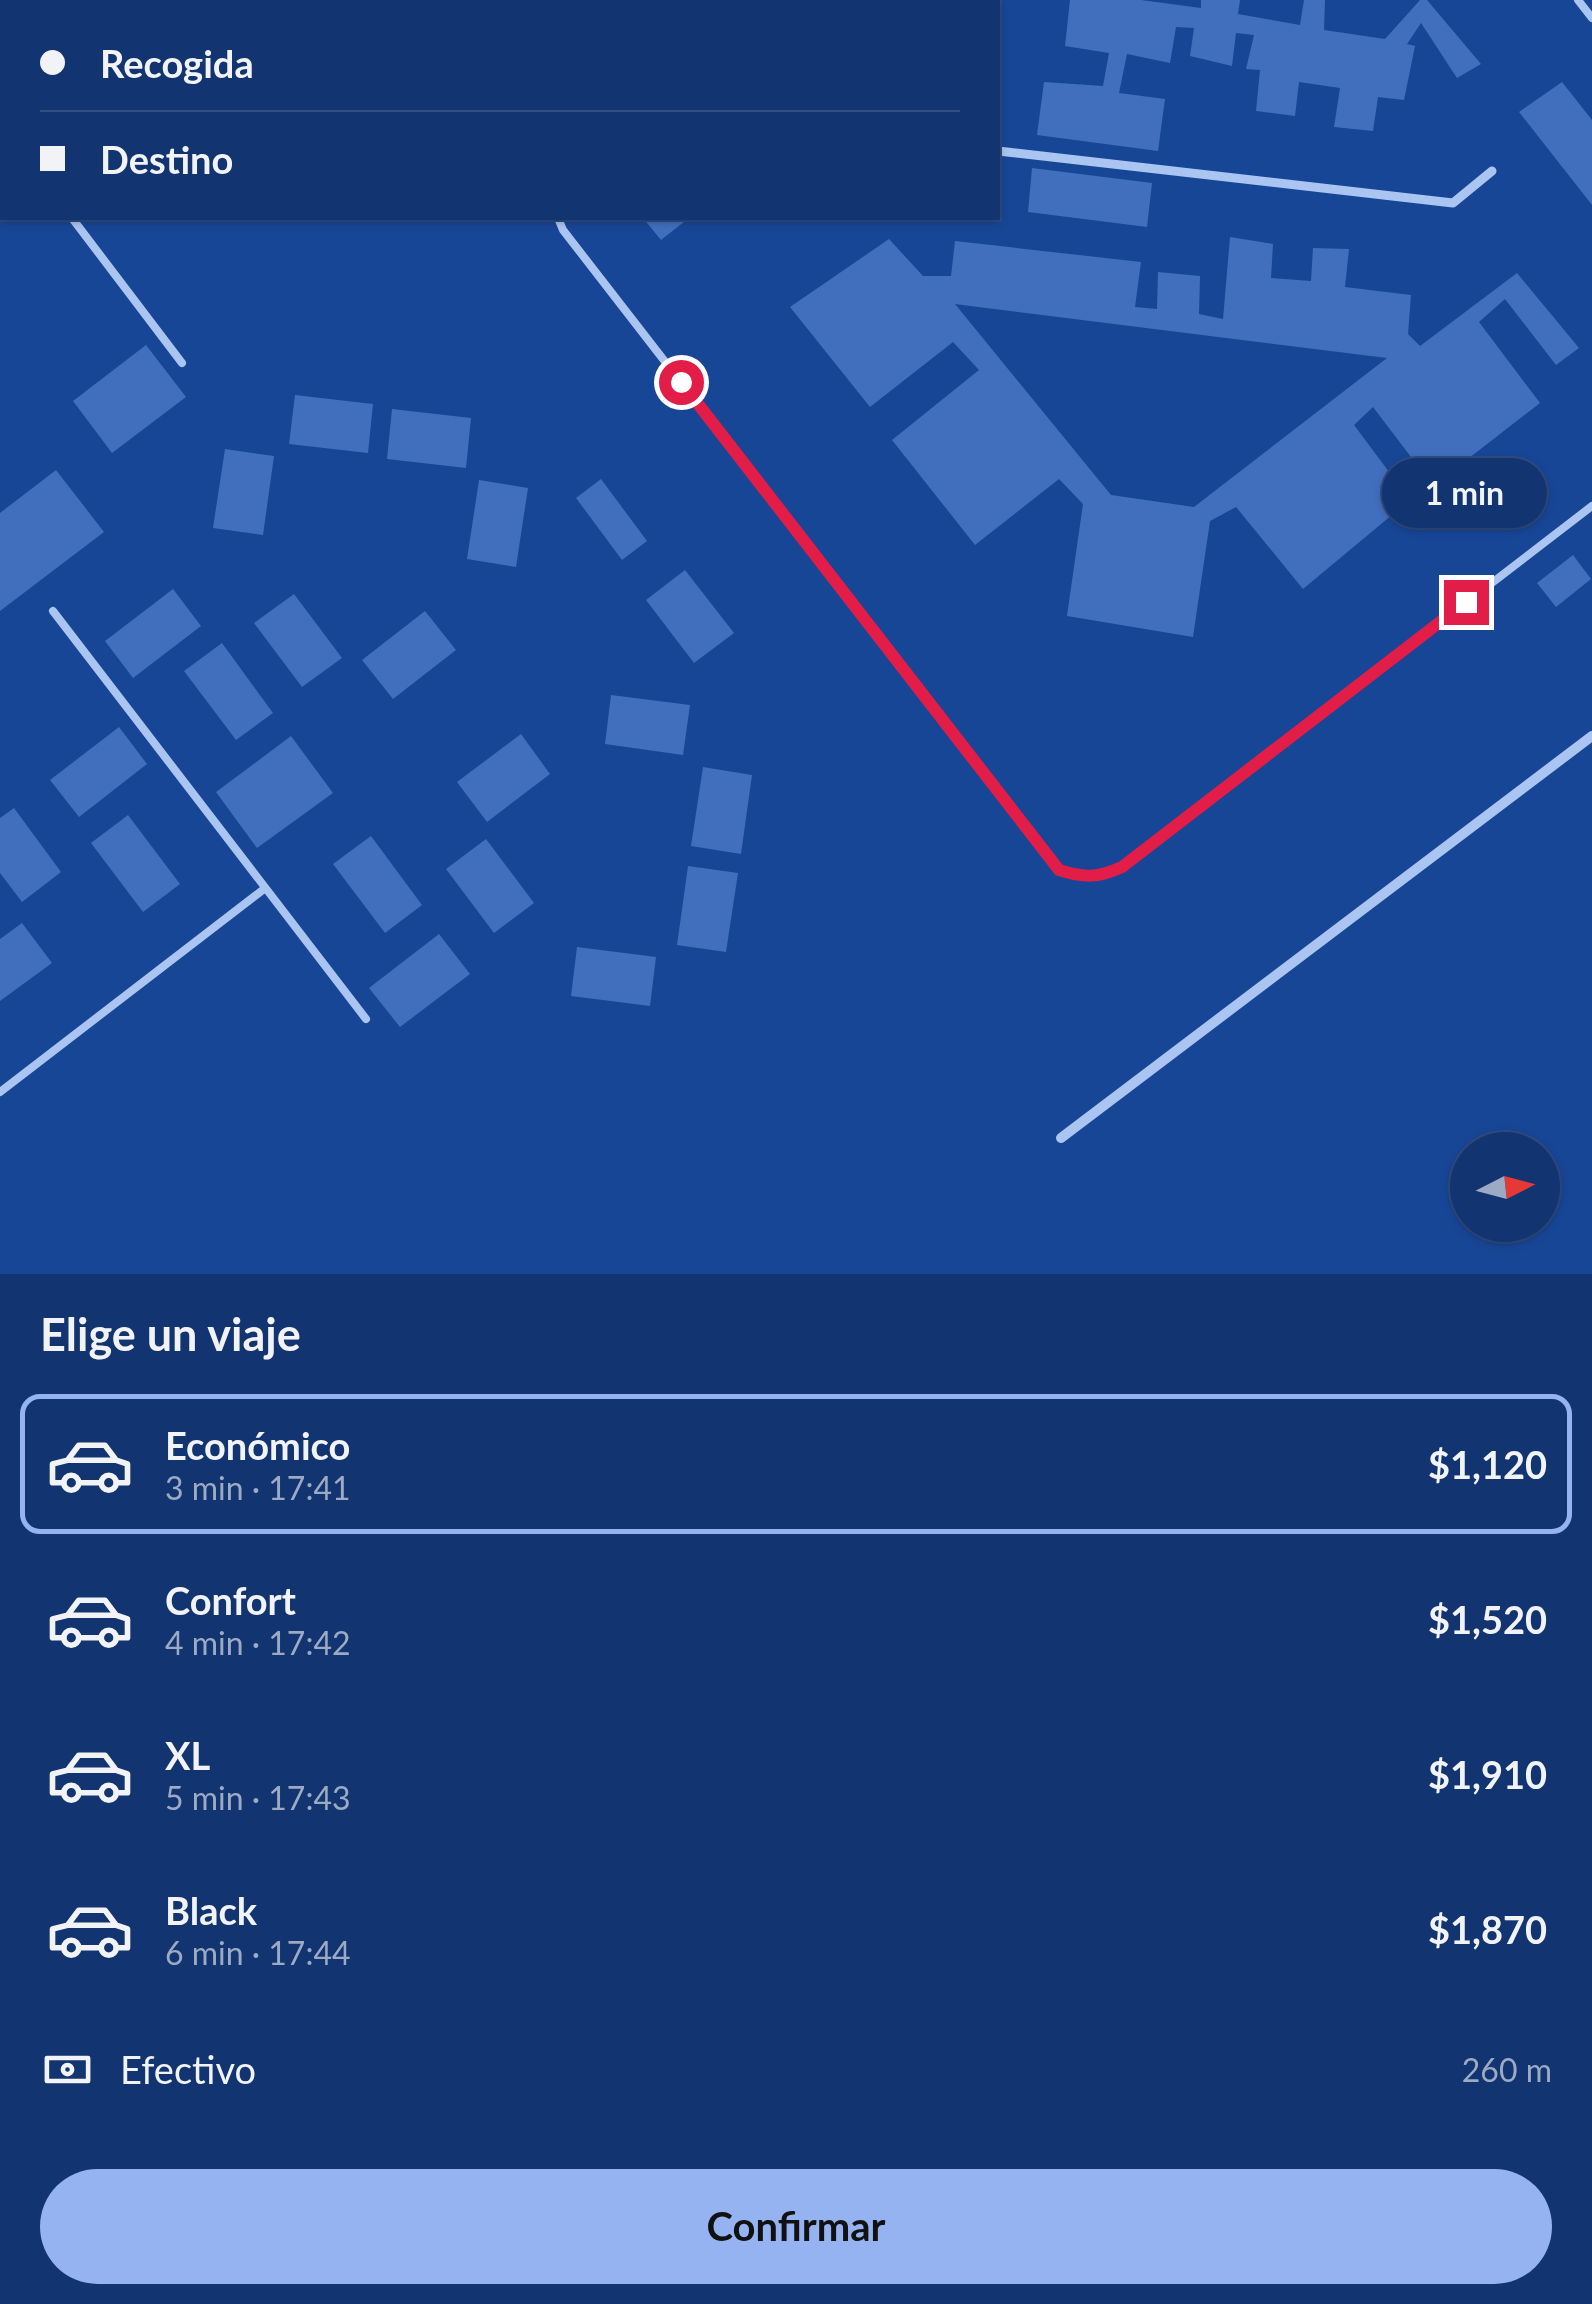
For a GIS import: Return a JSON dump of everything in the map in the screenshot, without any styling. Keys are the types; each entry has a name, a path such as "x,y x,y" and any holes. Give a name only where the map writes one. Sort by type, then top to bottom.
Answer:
{"street":[{"path":"1000,151 1454,203 1492,171"},
{"path":"1062,1138 1592,736"}],"lane":[{"path":"1578,0 1592,18"},
{"path":"74,220 182,362"},
{"path":"559,220 1059,870 1082,878 1102,876 1122,867 1592,506"},
{"path":"53,611 366,1018"},
{"path":"0,1092 264,889"}],"building":[{"path":"1070,0 1141,0 1201,8 1201,0 1240,0 1238,14 1300,25 1304,0 1325,0 1324,30 1385,39 1420,0 1427,0 1481,64 1457,78 1421,23 1407,44 1415,46 1404,100 1378,97 1373,131 1334,127 1340,88 1299,82 1295,116 1256,111 1260,70 1246,69 1254,35 1236,33 1232,66 1190,56 1194,28 1176,27 1170,63 1127,54 1119,93 1165,99 1158,151 1037,135 1044,82 1103,86 1109,53 1065,46"},
{"path":"1562,82 1592,120 1592,205 1519,112"},
{"path":"1032,168 1152,183 1147,227 1028,212"},
{"path":"645,220 686,220 661,240"},
{"path":"1230,237 1273,244 1271,278 1311,281 1313,248 1349,249 1345,287 1411,295 1408,334 1420,346 1517,273 1579,348 1556,365 1505,299 1479,322 1540,403 1433,486 1373,407 1354,425 1410,500 1303,589 1236,507 1210,521 1193,637 1067,616 1083,504 1059,479 975,545 892,440 979,370 953,342 870,407 790,307 889,239 923,276 951,276 955,241 1141,262 1135,307 1157,309 1158,272 1200,276 1199,314 1223,319","holes":["955,304 1387,358 1194,507 1111,495"]},
{"path":"146,345 186,397 112,453 73,401"},
{"path":"295,395 373,404 368,453 289,444"},
{"path":"392,409 471,418 466,468 387,459"},
{"path":"225,449 274,456 263,535 213,528"},
{"path":"56,470 104,532 0,611 0,513"},
{"path":"601,479 647,541 622,560 576,498"},
{"path":"479,480 528,488 516,567 467,559"},
{"path":"1573,555 1591,579 1556,607 1537,583"},
{"path":"685,570 734,633 694,663 646,600"},
{"path":"173,589 201,626 133,678 105,641"},
{"path":"294,594 342,658 302,687 254,623"},
{"path":"425,611 456,650 393,699 362,660"},
{"path":"222,643 273,713 236,740 184,671"},
{"path":"611,695 690,705 683,755 605,744"},
{"path":"119,727 147,764 79,817 50,780"},
{"path":"521,734 550,774 487,822 457,782"},
{"path":"291,736 333,793 257,848 216,792"},
{"path":"703,767 752,775 741,854 691,846"},
{"path":"14,808 61,872 22,902 0,873 0,818"},
{"path":"128,815 180,884 143,912 91,843"},
{"path":"371,836 422,905 385,933 333,864"},
{"path":"486,839 534,903 494,933 446,869"},
{"path":"688,866 738,873 726,952 677,945"},
{"path":"22,923 52,963 0,1001 0,939"},
{"path":"439,934 470,974 400,1027 369,988"},
{"path":"577,947 656,957 650,1006 571,996"}],"route":[{"path":"681,382 1059,870 1082,878 1102,876 1122,867 1466,602"}]}
